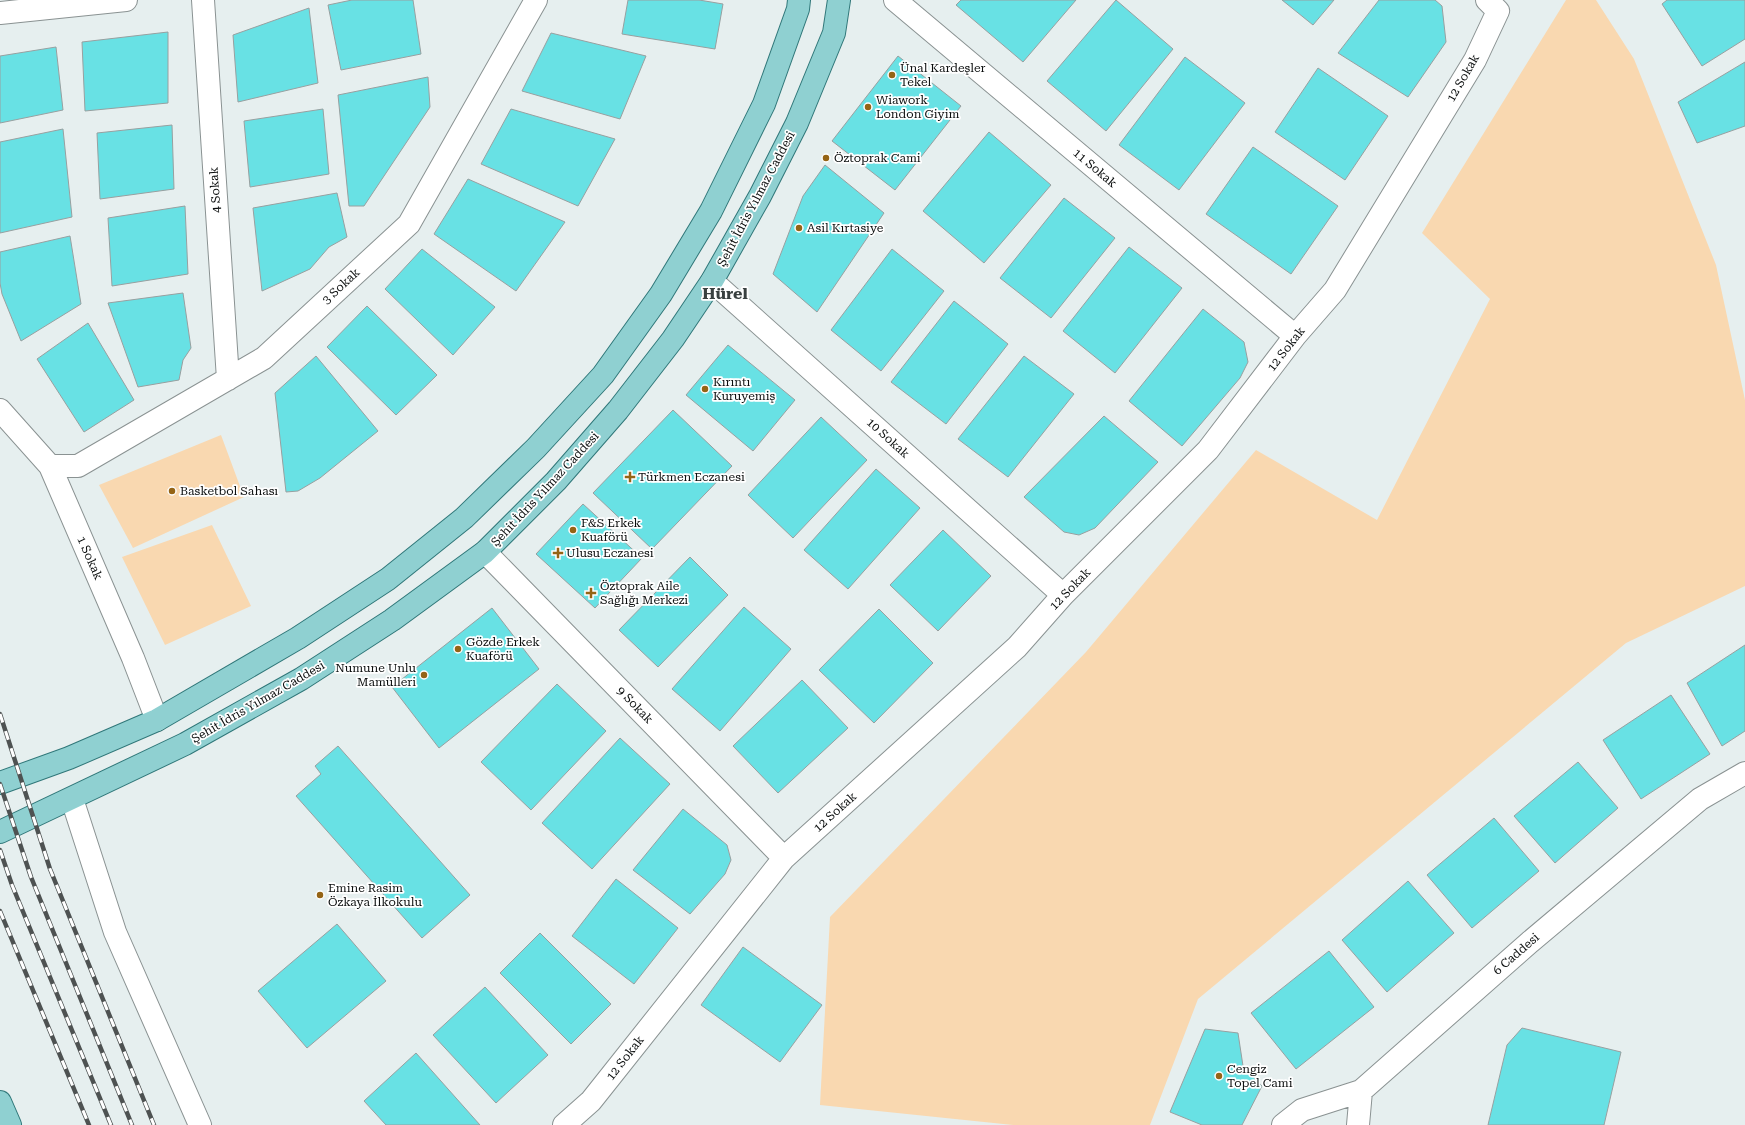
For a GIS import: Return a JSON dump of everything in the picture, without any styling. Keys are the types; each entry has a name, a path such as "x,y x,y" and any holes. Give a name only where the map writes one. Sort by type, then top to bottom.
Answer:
{"main road":[{"path":"0,783 68,758 157,720 298,638 388,579 464,518 536,448 603,375 662,294 711,211 764,104 798,9 799,0"},
{"name":"Şehit İdris Yılmaz Caddesi","path":"0,832 185,744 301,678 392,620 485,552 556,481 618,410 673,339 712,281 760,196 797,123 834,33 839,0"},
{"path":"0,1102 10,1125"}],"street":[{"path":"0,13 126,0"},
{"name":"4 Sokak","path":"203,0 228,379"},
{"name":"3 Sokak","path":"50,466 78,466 264,358 409,224 536,0"},
{"name":"11 Sokak","path":"895,0 1295,336"},
{"name":"12 Sokak","path":"564,1125 591,1101 784,858 1017,647 1063,595 1208,450 1295,336 1335,290 1475,60 1498,10 1487,0"},
{"name":"10 Sokak","path":"712,281 1063,595"},
{"name":"1 Sokak","path":"0,410 50,466 133,658 157,720"},
{"name":"9 Sokak","path":"485,552 784,858"},
{"name":"6 Caddesi","path":"1283,1125 1302,1110 1361,1091 1530,942 1700,799 1745,773"},
{"path":"72,799 115,932 200,1125"},
{"path":"1358,1125 1361,1091"}],"shaded area":[{"path":"1566,0 1596,0 1634,59 1716,265 1745,400 1745,586 1626,643 1198,999 1150,1125 1013,1125 820,1105 830,917 1086,652 1256,450 1377,520 1490,299 1422,233"},
{"name":"Basketbol Sahası","path":"221,435 244,497 133,548 99,485"},
{"path":"212,525 251,606 165,645 122,557"}],"building":[{"path":"352,0 413,0 421,54 341,70 328,5"},
{"path":"628,0 699,0 723,4 715,49 622,34"},
{"path":"961,0 1076,0 1023,62 956,5"},
{"path":"1116,0 1173,49 1106,131 1047,81"},
{"path":"1282,0 1334,0 1313,25"},
{"path":"1379,0 1435,0 1442,6 1446,42 1408,97 1338,53"},
{"path":"1667,0 1745,0 1745,39 1702,66 1662,4"},
{"path":"309,8 318,83 238,102 233,35"},
{"path":"168,32 168,103 85,111 82,42"},
{"path":"551,33 646,56 620,119 522,91"},
{"path":"56,47 63,110 0,123 0,56"},
{"path":"898,56 961,106 895,190 832,141"},
{"path":"1185,57 1245,103 1179,190 1119,145"},
{"path":"1745,62 1745,126 1697,143 1678,102"},
{"path":"1318,68 1388,116 1345,180 1275,132"},
{"path":"428,77 430,107 364,206 349,206 338,95"},
{"path":"323,109 329,174 250,187 244,121"},
{"path":"511,109 615,139 578,206 481,164"},
{"path":"172,125 174,189 100,199 97,133"},
{"path":"63,129 72,217 0,233 0,142"},
{"path":"989,132 1051,185 984,263 923,211"},
{"path":"1253,147 1338,206 1291,274 1206,214"},
{"path":"825,165 884,213 817,312 773,274 803,196"},
{"path":"468,179 565,222 516,291 434,234"},
{"path":"337,193 347,237 329,247 310,269 262,291 253,208"},
{"path":"1064,198 1115,238 1051,318 1000,278"},
{"path":"185,206 188,274 112,286 108,218"},
{"path":"70,236 81,304 21,341 2,294 0,283 0,252"},
{"path":"1129,247 1182,288 1115,373 1063,331"},
{"path":"422,249 495,307 453,355 385,289"},
{"path":"892,249 944,291 881,371 831,330"},
{"path":"183,293 191,348 183,360 179,380 138,387 108,303"},
{"path":"954,301 1008,344 946,424 891,382"},
{"path":"367,306 437,375 396,415 327,347"},
{"path":"1203,309 1244,342 1248,362 1240,378 1182,446 1129,401"},
{"path":"88,323 134,400 84,432 37,359"},
{"path":"728,345 795,400 753,451 686,395"},
{"path":"316,356 378,431 320,478 298,491 286,492 275,393"},
{"path":"1024,356 1074,394 1008,477 958,439"},
{"path":"673,410 732,466 652,549 593,493"},
{"path":"1104,416 1158,462 1095,528 1079,535 1064,532 1024,497"},
{"path":"821,417 867,460 793,538 748,495"},
{"path":"876,469 920,508 848,589 804,550"},
{"path":"583,504 642,558 595,608 536,554"},
{"path":"943,530 991,576 938,631 890,585"},
{"path":"690,557 728,595 658,667 619,630"},
{"path":"744,607 791,649 720,731 672,689"},
{"path":"492,608 539,669 439,748 392,687"},
{"path":"879,609 933,663 874,723 819,670"},
{"path":"1745,645 1745,731 1722,746 1687,683"},
{"path":"802,680 848,728 778,793 733,746"},
{"path":"557,684 606,731 531,810 481,762"},
{"path":"1671,695 1710,754 1641,799 1603,740"},
{"path":"620,738 670,784 592,869 542,823"},
{"name":"Emine Rasim Özkaya İlkokulu","path":"338,746 470,895 422,938 296,796 321,774 315,766"},
{"path":"1578,762 1618,808 1555,863 1514,816"},
{"path":"683,809 727,845 731,860 725,874 690,914 633,870"},
{"path":"1494,818 1539,871 1472,928 1427,875"},
{"path":"616,879 678,928 634,984 572,936"},
{"path":"1408,881 1454,933 1387,992 1342,940"},
{"name":"Emine Rasim Özkaya İlkokulu","path":"337,924 386,981 307,1048 258,991"},
{"path":"540,933 611,1004 571,1044 500,973"},
{"path":"743,947 822,1005 780,1062 701,1005"},
{"path":"1329,951 1374,1007 1296,1069 1251,1013"},
{"path":"485,987 548,1055 496,1103 433,1035"},
{"path":"1522,1028 1621,1052 1604,1125 1488,1125 1507,1045"},
{"name":"Cengiz Topel Cami","path":"1205,1029 1238,1033 1243,1066 1262,1086 1242,1125 1202,1125 1170,1112"},
{"path":"416,1053 480,1125 386,1125 364,1101"}],"railway":[{"path":"0,714 50,869 154,1125"},
{"path":"0,784 31,877 132,1125"},
{"path":"0,850 12,885 111,1125"},
{"path":"0,911 89,1125"}],"place":[{"name":"Ünal Kardeşler Tekel","path":"892,75"},
{"name":"Wiawork London Giyim","path":"868,107"},
{"name":"Öztoprak Cami","path":"826,158"},
{"name":"Asil Kırtasiye","path":"799,228"},
{"name":"Kırıntı Kuruyemiş","path":"705,389"},
{"name":"Türkmen Eczanesi","path":"630,477"},
{"name":"Basketbol Sahası","path":"172,491"},
{"name":"F&S Erkek Kuaförü","path":"573,530"},
{"name":"Ulusu Eczanesi","path":"558,553"},
{"name":"Öztoprak Aile Sağlığı Merkezi","path":"591,593"},
{"name":"Gözde Erkek Kuaförü","path":"458,649"},
{"name":"Numune Unlu Mamülleri","path":"424,675"},
{"name":"Emine Rasim Özkaya İlkokulu","path":"320,895"},
{"name":"Cengiz Topel Cami","path":"1219,1076"}],"district":[{"name":"Hürel","path":"725,293"}]}
